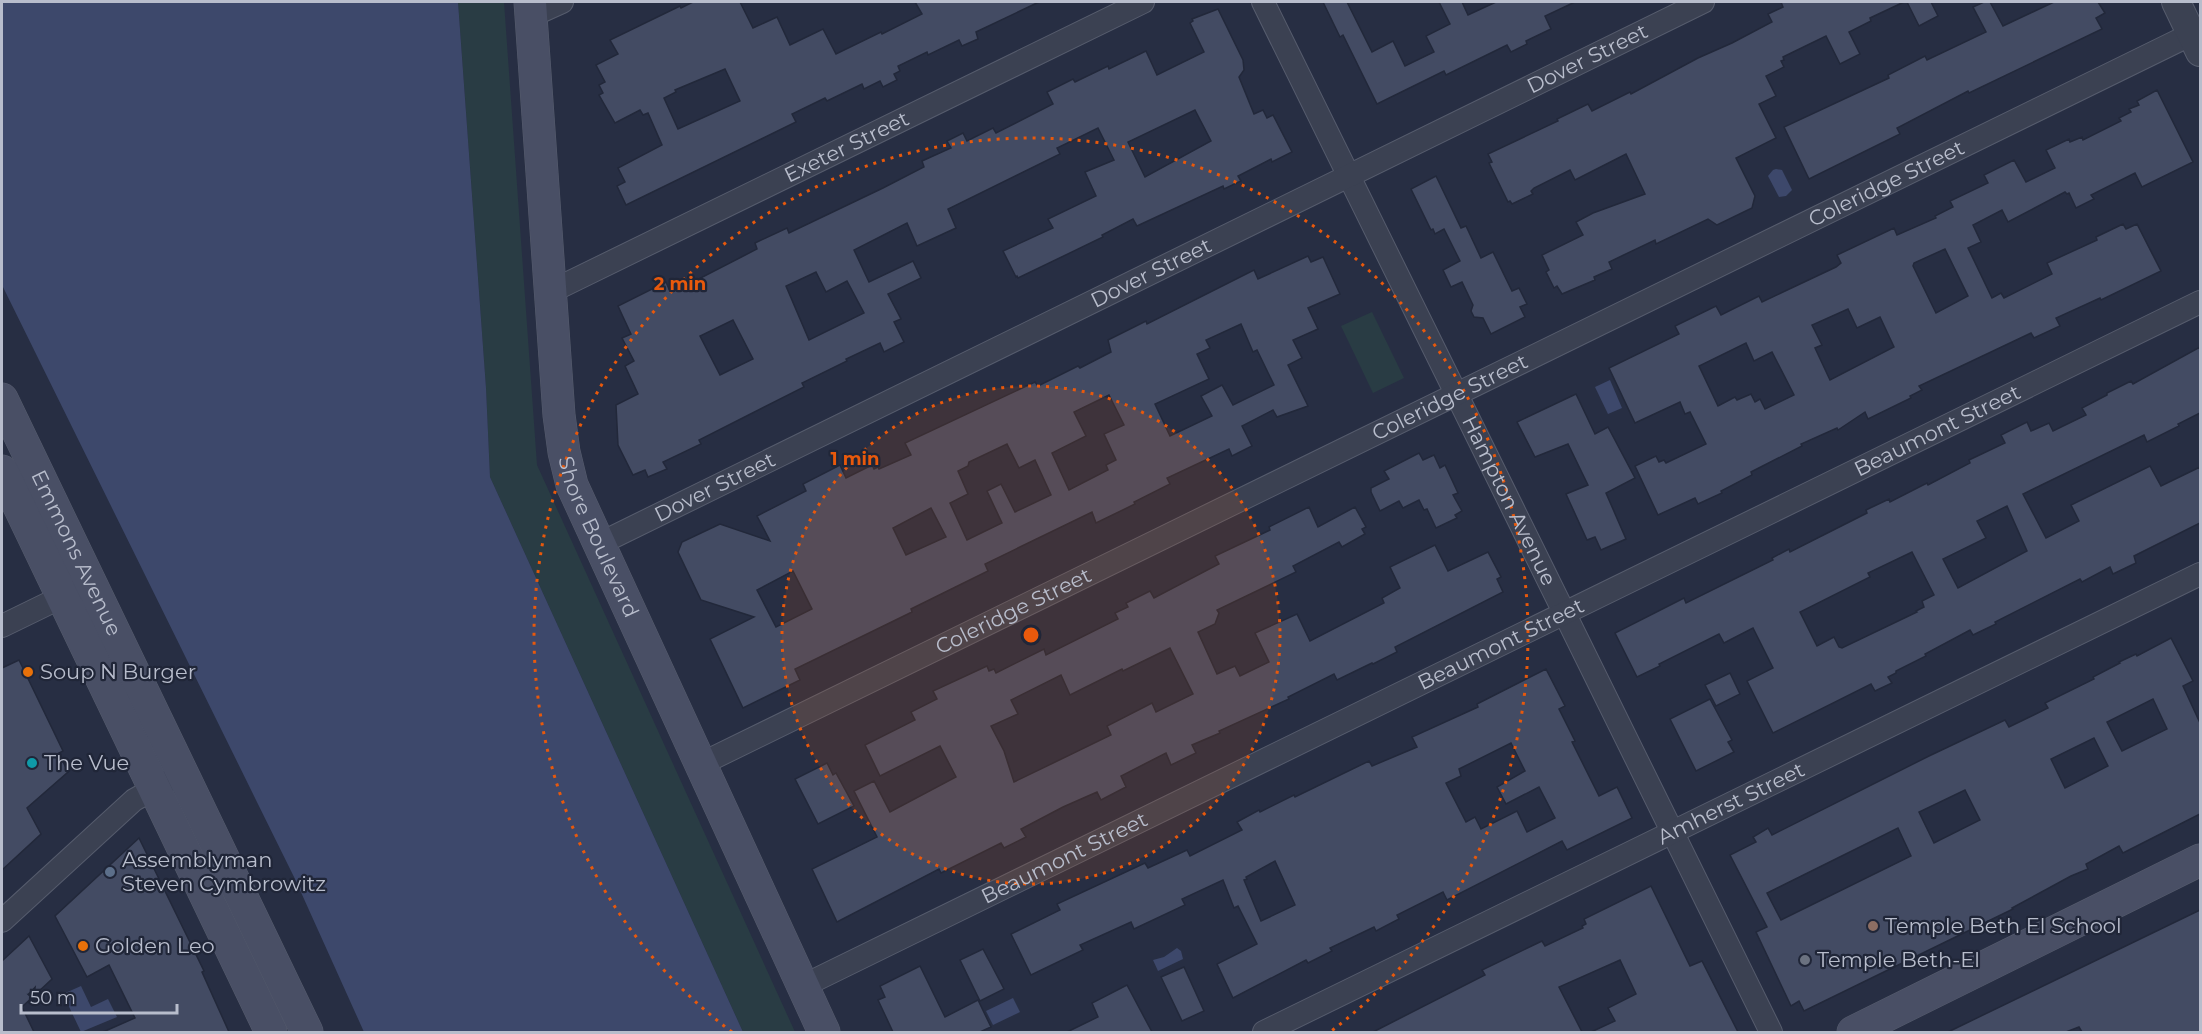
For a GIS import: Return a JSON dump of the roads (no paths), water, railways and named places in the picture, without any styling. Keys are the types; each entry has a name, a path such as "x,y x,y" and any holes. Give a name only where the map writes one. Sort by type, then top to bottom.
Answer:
{"main road":[{"name":"Shore Boulevard","path":"530,9 552,291 559,415 564,452 572,485 699,765 824,1032"},
{"name":"Emmons Avenue","path":"2,399 307,1032"},
{"name":"Emmons Avenue","path":"2,471 271,1032"},
{"path":"1853,1032 2200,860"}],"street":[{"path":"530,9 562,2"},
{"name":"Exeter Street","path":"552,291 1143,2"},
{"name":"Hampton Avenue","path":"1263,2 1771,1032"},
{"name":"Dover Street","path":"599,544 1703,2"},
{"path":"2176,2 2198,39"},
{"name":"Coleridge Street","path":"699,765 1457,394 2198,39"},
{"name":"Beaumont Street","path":"802,986 2200,302"},
{"name":"Amherst Street","path":"1264,1032 2200,574"},
{"path":"2,626 91,582"},
{"path":"2,921 134,800 183,773"}],"water":[{"path":"2,2 458,2 486,388 490,477 743,1032 364,1032 295,879 2,285"},
{"path":"1776,169 1782,170 1792,190 1786,196 1779,197 1768,176"},
{"path":"1610,380 1622,408 1608,414 1595,387"},
{"path":"1177,948 1181,951 1183,959 1158,971 1153,960 1164,957"},
{"path":"81,986 91,1007 108,999 117,1017 81,1032 63,994"},
{"path":"1013,998 1020,1012 993,1025 986,1011"}],"place":[{"name":"Soup N Burger","path":"28,672"},
{"name":"The Vue","path":"32,763"},
{"name":"Assemblyman Steven Cymbrowitz","path":"110,872"},
{"name":"Temple Beth El School","path":"1873,926"},
{"name":"Golden Leo","path":"83,946"},
{"name":"Temple Beth-El","path":"1805,960"}]}
